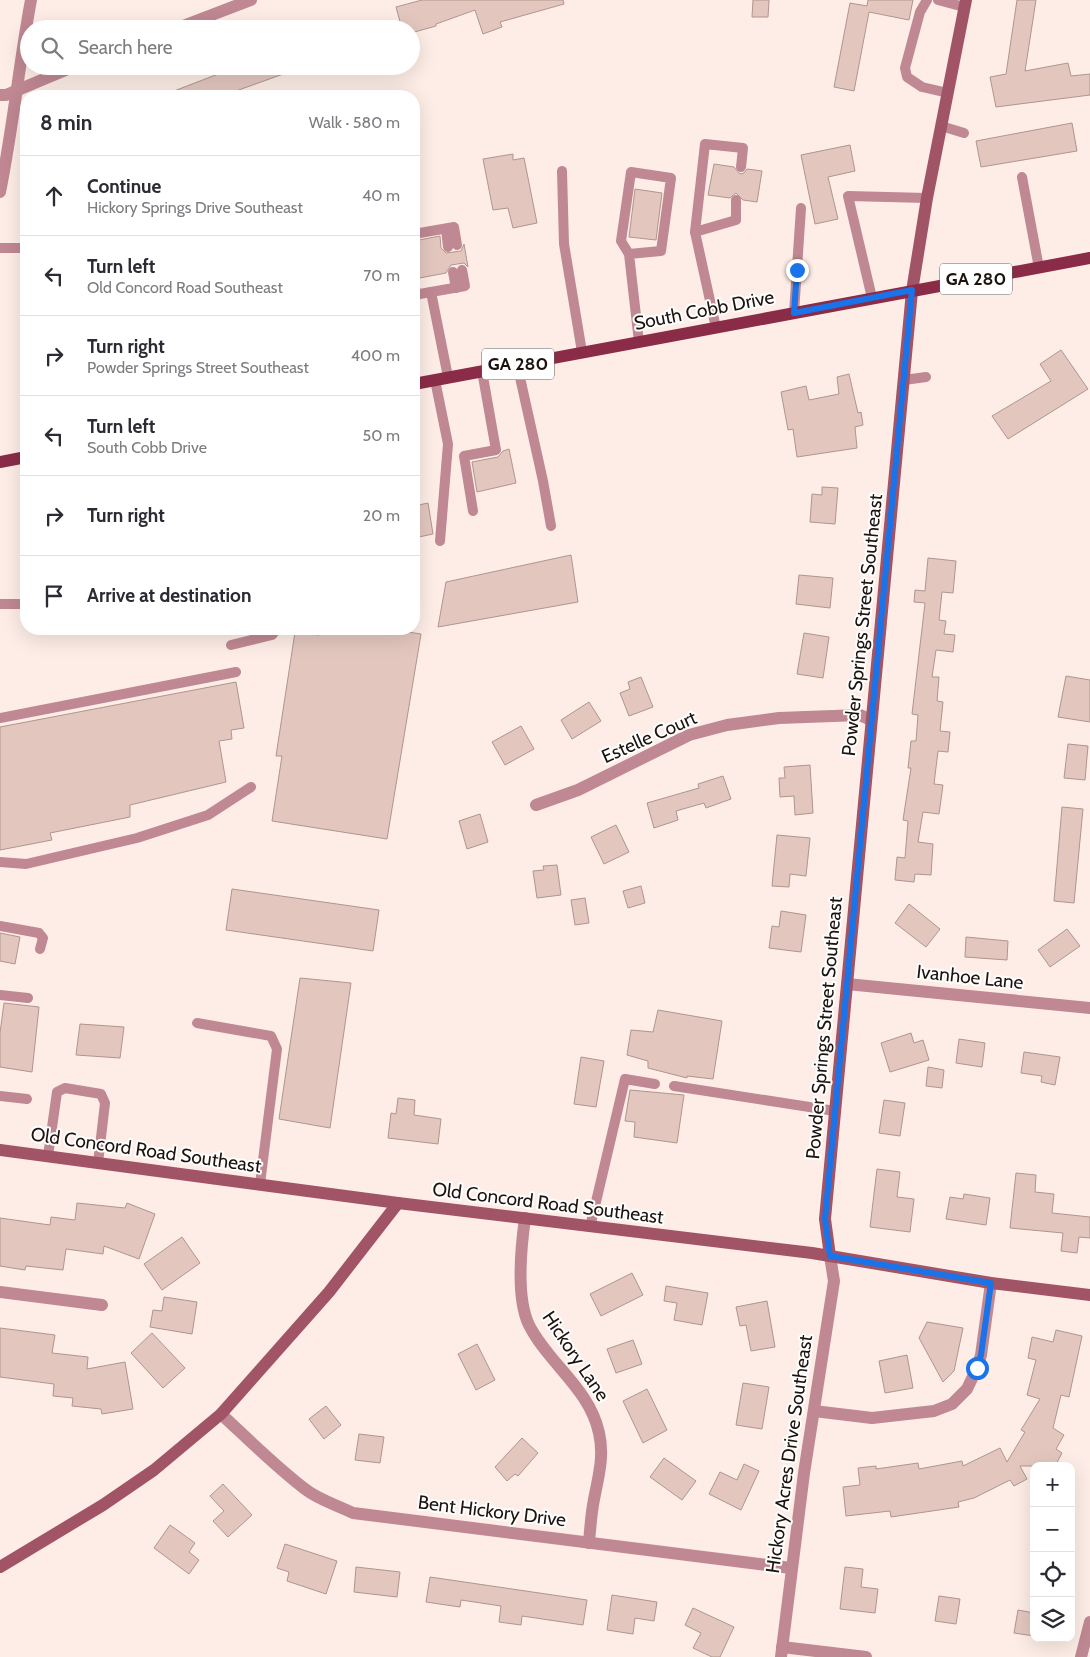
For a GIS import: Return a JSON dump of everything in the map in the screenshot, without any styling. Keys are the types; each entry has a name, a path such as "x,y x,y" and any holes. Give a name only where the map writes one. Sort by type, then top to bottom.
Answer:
{"main road":[{"name":"South Cobb Drive","path":"420,383 1090,258"},
{"path":"0,462 20,457"}],"street":[{"path":"28,20 31,0"},
{"path":"199,20 251,0"},
{"name":"Powder Springs Street Southeast","path":"830,1256 825,1219 912,290 927,198 965,4"},
{"path":"0,192 6,133 20,74"},
{"path":"0,95 6,95 18,88 52,75"},
{"name":"Estelle Court","path":"536,804 578,790 689,735 727,725 779,718 860,715 871,720"},
{"name":"Ivanhoe Lane","path":"847,984 1090,1008"},
{"name":"Old Concord Road Southeast","path":"0,1150 398,1203 830,1256 991,1283 1090,1294"},
{"path":"0,1568 103,1505 154,1470 221,1414 330,1292 398,1203"},
{"name":"Hickory Lane","path":"525,1218 522,1242 522,1284 529,1324 571,1379 594,1416 599,1432 602,1455 589,1543"},
{"name":"Hickory Acres Drive Southeast","path":"782,1652 791,1568 834,1281 830,1256"},
{"path":"814,1411 872,1418 934,1411 952,1404 967,1389 977,1368 981,1355 991,1283"},
{"path":"0,1292 102,1306"},
{"name":"Bent Hickory Drive","path":"221,1414 263,1454 305,1488 324,1500 353,1513 791,1568"},
{"path":"1081,1657 1090,1622"},
{"path":"782,1652 866,1657"}],"lane":[{"path":"927,0 920,12 905,68 907,77 922,86 948,93"},
{"path":"938,0 965,4"},
{"path":"941,126 964,133"},
{"path":"716,328 695,232 705,144 743,148 741,167"},
{"path":"562,171 564,244 582,352"},
{"path":"629,254 661,252 671,178 632,172 621,241 629,254 639,342"},
{"path":"1022,177 1039,268"},
{"path":"872,298 848,196 927,198"},
{"path":"695,232 736,220 736,200"},
{"path":"794,313 801,208"},
{"path":"420,233 446,229 453,246"},
{"path":"0,248 20,248"},
{"path":"420,294 456,288 457,271"},
{"path":"431,292 448,377"},
{"path":"517,364 551,526"},
{"path":"473,511 464,456 496,450 482,371"},
{"path":"904,380 926,377"},
{"path":"435,380 448,444 440,541"},
{"path":"0,604 20,604"},
{"path":"231,644 272,635"},
{"path":"0,718 236,672"},
{"path":"0,862 26,864 137,838 208,815 251,787"},
{"path":"0,926 39,933 43,938 40,949"},
{"path":"0,995 28,998"},
{"path":"196,1023 271,1036 277,1050 260,1184"},
{"path":"590,1227 624,1078 655,1084"},
{"path":"674,1086 835,1112"},
{"path":"48,1156 57,1092 64,1088 101,1094 104,1098 106,1103 98,1163"},
{"path":"0,1096 27,1099"}],"building":[{"path":"422,0 563,0 564,4 500,22 502,27 483,34 475,10 420,30 420,20 400,20 396,7"},
{"path":"753,0 769,0 768,17 752,17"},
{"path":"868,0 913,0 909,20 869,12 854,91 834,87 850,3 867,6"},
{"path":"1017,0 1036,0 1025,71 1068,63 1071,76 1090,74 1090,95 996,107 990,77 1006,74"},
{"path":"216,75 280,75 239,90 177,90"},
{"path":"1072,123 1077,151 981,167 976,141"},
{"path":"850,145 855,171 828,177 838,219 815,224 801,155"},
{"path":"513,154 513,160 524,158 537,223 513,228 508,208 493,210 483,159"},
{"path":"714,164 734,167 740,174 744,173 747,169 762,171 757,202 743,200 736,193 730,198 708,195"},
{"path":"635,189 662,193 656,240 629,237"},
{"path":"440,236 441,248 446,253 461,251 464,244 468,267 464,263 451,265 446,273 420,278 420,240"},
{"path":"1061,350 1088,389 1008,439 992,416 1051,381 1040,364"},
{"path":"849,374 858,413 861,412 863,425 855,427 857,448 797,457 793,429 788,430 781,392 806,386 809,400 839,394 837,377"},
{"path":"509,449 516,483 477,492 472,462 498,457 503,451"},
{"path":"822,487 838,488 835,524 810,522 812,494 822,495"},
{"path":"428,503 433,534 420,537 420,505"},
{"path":"571,555 578,602 438,627 446,582"},
{"path":"928,558 956,561 953,593 942,592 939,620 946,621 944,634 955,635 953,652 936,650 932,677 939,677 937,701 943,702 940,731 950,732 948,752 938,751 934,784 943,785 939,814 923,812 918,842 933,844 931,875 915,874 914,882 895,880 897,857 905,858 908,821 903,820 911,768 908,768 911,741 916,741 918,715 912,714 925,603 914,602 915,590 925,591"},
{"path":"799,575 833,578 830,608 796,604"},
{"path":"804,633 829,637 823,678 797,674"},
{"path":"421,634 387,839 272,821 282,756 276,756 295,635"},
{"path":"1066,676 1090,680 1090,722 1058,717"},
{"path":"641,677 653,707 629,716 620,693 630,689 628,682"},
{"path":"236,682 244,728 231,730 232,739 219,741 226,782 130,805 130,817 50,833 52,840 0,850 0,727"},
{"path":"589,702 601,721 572,739 561,720"},
{"path":"521,726 534,749 505,765 492,742"},
{"path":"1068,744 1088,746 1085,780 1064,778"},
{"path":"810,765 813,813 795,815 794,796 780,797 779,778 785,778 784,767"},
{"path":"723,776 731,799 706,808 704,803 676,811 678,820 654,828 647,803 699,788 698,784"},
{"path":"1062,807 1083,809 1074,903 1054,901"},
{"path":"480,814 488,842 467,849 459,821"},
{"path":"616,825 629,852 604,864 591,837"},
{"path":"777,835 810,838 806,876 790,874 789,887 772,886"},
{"path":"557,865 561,895 537,898 533,871 544,870 543,866"},
{"path":"641,886 645,903 628,908 623,891"},
{"path":"232,889 379,910 373,951 226,930"},
{"path":"585,898 589,923 575,925 571,900"},
{"path":"909,904 940,929 926,947 895,923"},
{"path":"781,911 806,915 801,952 769,948 772,926 779,927"},
{"path":"1067,929 1080,946 1050,967 1038,950"},
{"path":"0,933 20,937 15,964 0,961"},
{"path":"966,937 1008,941 1007,960 965,957"},
{"path":"300,978 351,983 330,1128 279,1119"},
{"path":"4,1003 39,1007 32,1072 0,1067 0,1033"},
{"path":"658,1010 722,1021 713,1079 687,1076 687,1078 648,1068 648,1061 627,1055 631,1030 653,1032"},
{"path":"80,1024 124,1027 120,1058 76,1055"},
{"path":"911,1033 914,1043 923,1040 929,1060 890,1072 881,1043"},
{"path":"959,1039 985,1043 982,1067 956,1063"},
{"path":"1024,1052 1060,1057 1055,1085 1041,1082 1042,1076 1021,1073"},
{"path":"581,1057 604,1061 596,1107 574,1104"},
{"path":"928,1067 944,1070 942,1088 926,1086"},
{"path":"630,1090 684,1095 677,1143 634,1137 635,1122 625,1121"},
{"path":"398,1098 415,1100 414,1115 441,1119 438,1144 388,1138 391,1113 396,1114"},
{"path":"884,1100 905,1103 900,1136 879,1133"},
{"path":"877,1169 900,1172 897,1197 914,1199 910,1232 870,1227"},
{"path":"1016,1173 1036,1175 1035,1192 1054,1194 1052,1213 1090,1217 1090,1238 1079,1237 1077,1253 1061,1251 1063,1233 1010,1228"},
{"path":"964,1194 990,1198 986,1225 946,1219 950,1197 963,1199"},
{"path":"77,1203 125,1208 127,1203 155,1214 139,1259 104,1246 103,1254 66,1249 63,1270 26,1266 25,1270 0,1266 0,1218 50,1225 51,1217 75,1220"},
{"path":"182,1237 200,1263 162,1290 144,1264"},
{"path":"632,1273 643,1295 601,1316 590,1294"},
{"path":"666,1286 708,1293 702,1325 674,1320 677,1303 664,1301"},
{"path":"164,1297 197,1302 192,1334 150,1327 153,1310 162,1311"},
{"path":"767,1301 775,1347 751,1351 746,1325 740,1326 736,1307"},
{"path":"927,1322 963,1328 954,1371 943,1382 919,1338"},
{"path":"0,1328 55,1335 52,1353 88,1357 87,1369 125,1362 133,1409 102,1414 101,1409 72,1406 73,1398 53,1396 54,1384 0,1377"},
{"path":"1056,1330 1082,1336 1069,1397 1061,1395 1053,1428 1064,1435 1056,1449 1062,1453 1057,1462 1030,1462 1030,1466 1020,1466 1027,1479 1014,1486 1010,1480 974,1498 958,1502 959,1507 891,1517 890,1511 846,1516 843,1487 860,1485 858,1468 876,1466 876,1469 918,1463 919,1469 962,1461 963,1466 1000,1448 1007,1462 1025,1432 1021,1430 1040,1399 1027,1395 1036,1360 1028,1358 1032,1337 1053,1342"},
{"path":"152,1333 185,1368 163,1388 131,1353"},
{"path":"633,1340 642,1364 616,1373 607,1349"},
{"path":"477,1344 495,1380 476,1390 458,1354"},
{"path":"907,1355 913,1388 885,1393 879,1361"},
{"path":"743,1383 769,1387 762,1429 736,1425"},
{"path":"647,1389 667,1430 643,1443 623,1401"},
{"path":"326,1406 341,1425 324,1439 309,1419"},
{"path":"359,1434 384,1437 380,1463 355,1460"},
{"path":"522,1438 538,1453 518,1476 515,1474 507,1481 495,1467"},
{"path":"664,1458 696,1481 682,1500 650,1477"},
{"path":"744,1464 759,1471 741,1510 709,1494 720,1472 737,1480"},
{"path":"223,1484 252,1515 228,1537 213,1521 224,1511 210,1496"},
{"path":"170,1525 195,1543 189,1552 199,1560 189,1574 154,1548"},
{"path":"285,1544 337,1561 326,1594 287,1581 289,1572 277,1568"},
{"path":"356,1567 400,1572 397,1597 354,1592"},
{"path":"845,1567 863,1569 861,1587 878,1589 875,1613 840,1609"},
{"path":"430,1577 587,1600 583,1625 522,1616 521,1625 499,1622 501,1606 461,1600 460,1607 426,1602"},
{"path":"612,1595 657,1602 654,1621 635,1618 633,1634 607,1630"},
{"path":"939,1596 960,1599 956,1624 935,1621"},
{"path":"693,1608 734,1627 720,1657 712,1657 693,1648 701,1633 685,1625"},
{"path":"1018,1610 1030,1612 1030,1635 1014,1633"}],"route":[{"path":"797,270 794,313 912,290 825,1219 830,1256 991,1283 981,1355 977,1368"}]}
